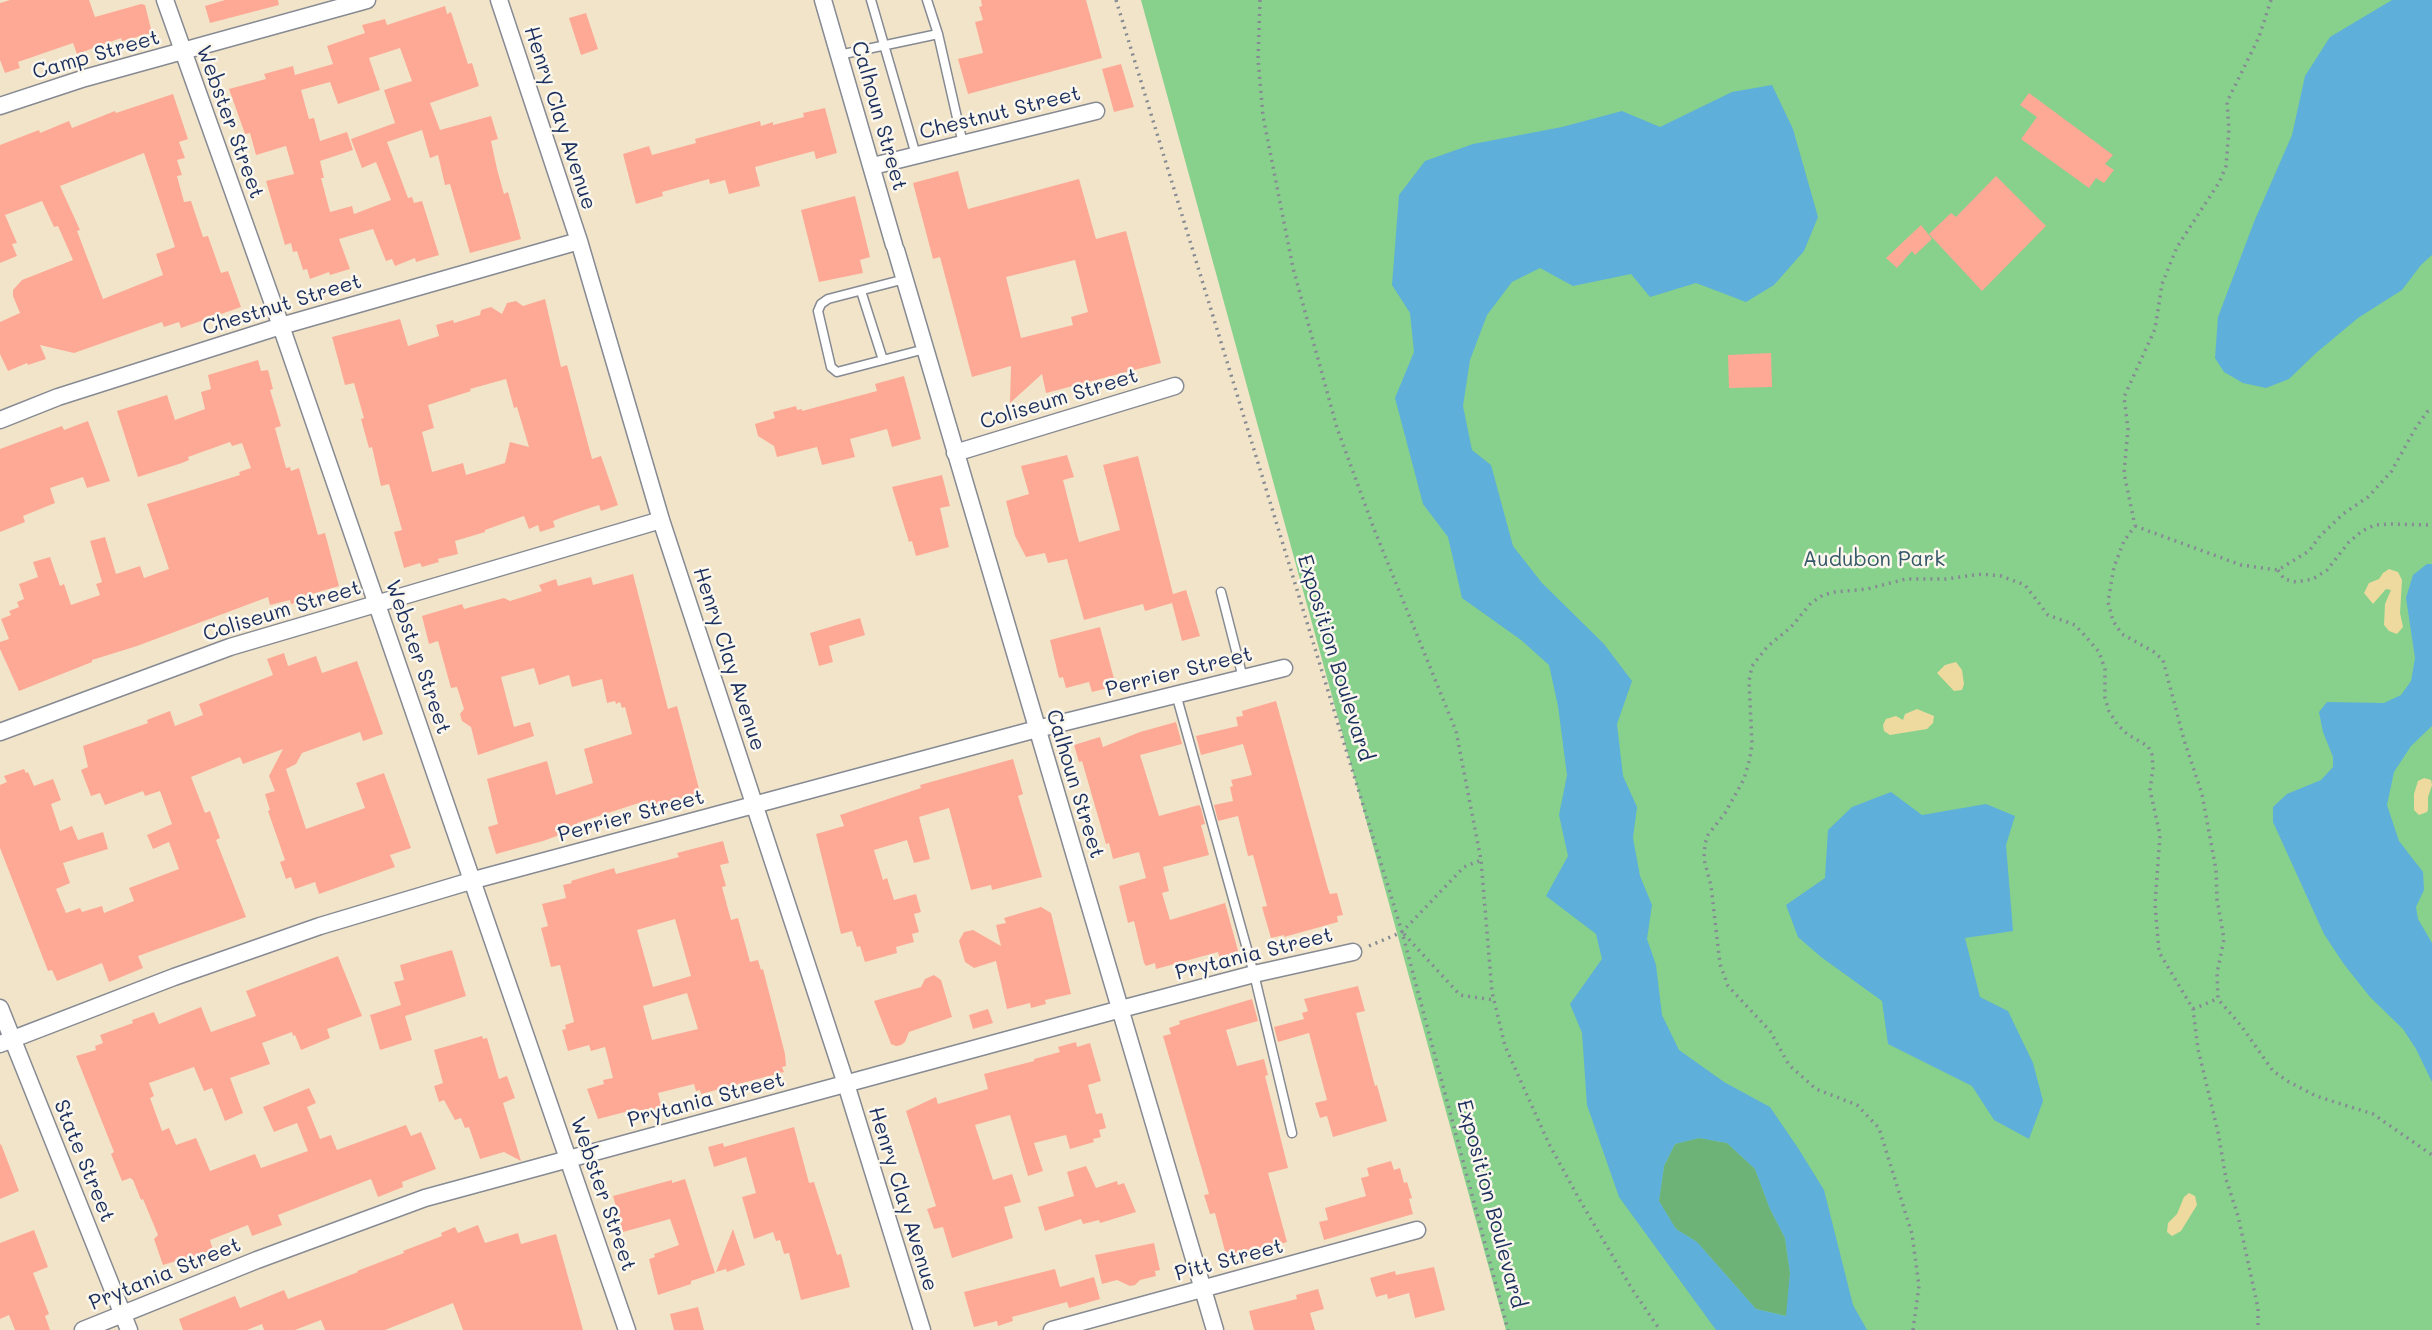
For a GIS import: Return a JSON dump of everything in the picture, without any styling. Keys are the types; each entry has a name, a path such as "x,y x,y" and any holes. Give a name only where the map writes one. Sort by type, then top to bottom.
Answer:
{"street":[{"name":"Webster Street","path":"165,0 474,880 627,1330"},
{"name":"Camp Street","path":"0,106 85,78 366,0"},
{"name":"Henry Clay Avenue","path":"499,0 579,241 661,520 846,1084 922,1330"},
{"name":"Calhoun Street","path":"823,0 1215,1330"},
{"name":"Chestnut Street","path":"873,166 1096,111"},
{"name":"Chestnut Street","path":"0,420 58,397 281,326 579,241"},
{"name":"Coliseum Street","path":"955,453 1175,386"},
{"name":"Coliseum Street","path":"0,732 230,647 661,520"},
{"name":"Perrier Street","path":"6,1041 174,977 320,926 474,880 1037,729 1284,668"},
{"name":"Prytania Street","path":"83,1330 257,1260 425,1198 1121,1009 1353,952"},
{"name":"State Street","path":"0,1008 6,1041 130,1330"},
{"name":"Pitt Street","path":"1052,1330 1416,1230"}],"lane":[{"path":"872,0 916,155"},
{"path":"927,0 938,34 963,144"},
{"path":"839,55 938,34"},
{"path":"905,279 828,299 821,304 818,311 831,367 837,372 925,349"},
{"path":"861,291 883,360"},
{"path":"1221,592 1243,678"},
{"path":"1176,694 1254,975 1292,1133"}],"path":[{"name":"Exposition Boulevard","path":"1116,0 1402,932 1508,1330"},
{"path":"1260,0 1258,59 1263,116 1293,268 1337,428 1374,529 1456,731 1481,860 1494,1000 1505,1046 1549,1143 1594,1225 1660,1330"},
{"path":"2271,0 2259,37 2227,102 2229,129 2226,166 2220,181 2177,247 2162,284 2155,329 2124,397 2128,429 2124,472 2135,526 2124,541 2114,567 2108,602 2113,621 2122,634 2163,660 2183,740 2202,794 2216,870 2217,899 2224,939 2217,973 2218,999 2273,1071 2316,1096 2373,1114 2432,1155"},
{"path":"2135,526 2241,565 2278,570 2309,551 2343,514 2368,497 2390,472 2415,429 2432,408"},
{"path":"2278,570 2284,579 2297,582 2313,579 2327,570 2349,542 2375,525 2432,525"},
{"path":"1913,1330 1919,1286 1912,1234 1879,1128 1857,1105 1816,1089 1789,1065 1770,1031 1728,986 1720,964 1711,886 1704,859 1705,844 1744,779 1752,744 1749,681 1752,666 1811,603 1823,595 1867,589 1906,579 1946,579 1983,574 2001,576 2025,585 2049,615 2075,625 2099,652 2105,669 2105,698 2117,724 2127,734 2148,746 2152,755 2150,790 2160,835 2155,904 2159,952 2193,1009 2198,1049 2218,1132 2226,1180 2238,1216 2255,1296 2258,1330"},
{"path":"1353,952 1402,932 1464,866 1481,860"},
{"path":"1402,932 1460,995 1494,1000"},
{"path":"2193,1009 2218,999"}],"green space":[{"name":"Audubon Park","path":"1141,0 2432,0 2432,1330 1506,1330"},
{"path":"1699,1138 1727,1143 1755,1169 1770,1209 1785,1238 1790,1273 1787,1316 1756,1309 1697,1242 1676,1229 1659,1201 1664,1166 1675,1144"}],"sand":[{"path":"2389,569 2398,572 2402,580 2400,613 2403,627 2397,634 2384,625 2385,604 2391,590 2386,589 2373,604 2364,593 2369,583 2379,579"},
{"path":"1956,662 1962,670 1964,684 1962,690 1954,691 1937,673 1945,665"},
{"path":"1917,709 1934,716 1933,723 1927,729 1890,735 1884,731 1886,719 1896,716 1903,720 1905,714"},
{"path":"2424,778 2431,780 2432,785 2427,812 2419,815 2414,810 2414,794 2418,781"},
{"path":"2189,1193 2195,1196 2197,1205 2181,1231 2172,1236 2167,1232 2168,1223 2177,1214 2184,1197"}],"water":[{"path":"2392,0 2432,0 2432,255 2402,290 2358,318 2289,379 2266,388 2243,383 2224,372 2215,358 2218,317 2254,222 2292,135 2305,76 2330,37"},
{"path":"1772,85 1793,129 1818,217 1804,251 1774,285 1746,302 1696,283 1650,297 1631,274 1573,286 1540,268 1512,282 1487,315 1470,360 1463,406 1472,450 1491,465 1513,546 1542,583 1604,644 1632,681 1617,724 1623,776 1637,807 1633,838 1640,876 1652,905 1647,939 1656,965 1662,1015 1679,1050 1724,1082 1770,1107 1798,1148 1824,1190 1853,1305 1867,1330 1716,1330 1619,1197 1587,1105 1582,1033 1570,1004 1602,959 1596,934 1546,896 1568,856 1559,815 1567,775 1558,706 1549,665 1521,640 1462,598 1448,537 1423,504 1395,398 1414,352 1410,313 1392,285 1399,195 1425,161 1473,144 1562,127 1622,111 1660,127 1732,92","holes":["1699,1138 1727,1143 1755,1169 1770,1209 1785,1238 1790,1273 1786,1316 1756,1309 1697,1242 1676,1229 1659,1201 1664,1166 1675,1144"]},
{"path":"2427,564 2432,564 2432,726 2411,746 2394,772 2387,805 2399,841 2423,872 2424,890 2416,907 2418,919 2432,943 2432,1082 2403,1029 2370,997 2324,934 2273,822 2273,807 2287,794 2321,780 2333,767 2333,757 2323,732 2319,712 2327,702 2384,703 2401,695 2411,681 2415,658 2406,598 2413,575"},
{"path":"1891,792 1922,815 1986,804 2015,816 2006,845 2013,931 1965,938 1980,997 2008,1011 2033,1063 2043,1101 2029,1139 1994,1120 1972,1086 1888,1044 1882,1001 1798,937 1786,905 1825,878 1828,830 1852,807"}],"building":[{"path":"10,0 89,0 95,17 141,4 145,5 152,33 122,41 121,38 77,54 73,43 18,62 20,68 5,73 0,60 0,3"},
{"path":"225,0 278,0 279,5 210,23 205,6"},
{"path":"981,0 1086,0 1102,58 968,94 958,59 983,53 975,22 983,20 979,7 982,6"},
{"path":"445,6 447,14 451,12 468,64 472,63 479,86 430,103 440,130 491,116 498,139 491,141 497,169 504,194 508,192 521,239 470,253 450,184 445,185 438,155 430,158 422,130 387,142 408,198 412,197 414,203 422,201 439,255 416,262 415,258 395,266 392,259 386,261 373,229 339,239 350,269 330,275 329,272 310,279 307,269 303,270 297,251 293,252 291,243 285,245 266,181 294,174 286,146 256,155 250,133 245,134 229,89 266,79 264,74 293,66 295,75 333,64 327,46 365,33 362,25 385,19 387,25","holes":["400,48 412,81 384,90 395,123 351,139 362,168 376,162 391,200 354,214 352,206 330,212 321,178 324,178 320,161 353,150 347,132 320,141 314,118 309,119 301,90 330,82 338,104 380,90 369,58"]},
{"path":"586,13 598,49 581,55 569,18"},
{"path":"1121,64 1134,107 1114,112 1102,69"},
{"path":"2029,93 2113,155 2105,164 2114,170 2104,183 2096,178 2089,188 2021,139 2037,117 2020,105"},
{"path":"173,94 188,139 179,142 185,158 177,160 182,175 177,176 184,202 191,201 203,237 208,236 221,273 228,271 241,307 181,328 179,322 164,327 162,322 74,353 40,345 46,359 8,371 0,354 0,322 20,313 13,290 22,280 73,260 58,226 54,227 42,201 5,215 17,243 12,244 17,256 0,263 0,145 69,121 72,128 115,111 116,113","holes":["144,153 175,247 156,254 163,275 103,299 77,231 80,230 60,186"]},
{"path":"825,108 837,153 816,159 814,151 755,167 760,186 729,194 725,180 710,184 709,179 662,192 663,196 636,204 623,154 649,146 652,155 696,143 695,139 760,121 761,126 773,122 773,125"},
{"path":"958,171 968,209 1079,179 1096,239 1126,231 1161,363 1046,393 1042,374 1010,403 1011,366 972,377 940,257 933,259 913,183","holes":["1075,260 1088,312 1071,317 1073,325 1021,338 1006,277"]},
{"path":"1996,176 2046,226 1982,291 1929,234 1951,213 1956,217"},
{"path":"855,196 870,257 860,260 863,273 819,282 801,210"},
{"path":"1921,225 1932,239 1915,255 1912,251 1897,268 1886,258"},
{"path":"545,299 561,367 567,365 592,459 601,456 618,505 601,511 599,505 563,517 553,521 555,527 540,532 538,525 529,529 524,516 455,541 458,554 422,567 420,563 404,568 394,532 402,530 389,484 381,486 372,447 369,448 361,419 364,418 354,383 345,385 332,337 400,319 408,346 439,336 436,325 480,315 481,310 491,307 502,314 507,303 516,301 523,306","holes":["506,379 514,408 517,407 529,447 510,442 505,463 466,475 463,463 432,472 422,432 434,428 428,405"]},
{"path":"1771,353 1772,387 1729,388 1728,355"},
{"path":"258,360 261,371 268,370 273,389 270,390 281,426 275,428 286,468 290,467 291,471 299,468 318,535 325,533 339,586 305,596 306,600 291,604 290,600 270,605 268,597 92,660 19,691 0,649 0,642 9,639 1,619 11,615 9,611 19,607 17,602 24,599 19,584 38,577 33,562 50,557 60,586 64,584 71,605 100,595 96,584 102,582 90,541 105,537 116,574 140,566 144,578 169,569 147,504 240,475 239,472 251,468 242,443 232,446 230,442 188,457 189,460 182,463 138,477 117,411 167,395 175,420 205,409 201,392 211,389 208,375"},
{"path":"904,376 921,439 892,447 887,429 850,439 855,457 822,465 817,447 777,457 774,446 758,436 755,424 775,418 773,412 796,406 797,410 802,411 877,391 875,384"},
{"path":"88,421 110,481 87,488 83,477 50,488 55,503 23,516 25,522 0,532 0,449 62,426 64,430"},
{"path":"1067,455 1074,477 1063,480 1079,542 1120,530 1103,465 1138,456 1173,594 1186,590 1200,636 1182,641 1172,603 1145,611 1143,604 1084,620 1067,559 1048,563 1045,553 1026,557 1015,536 1006,501 1029,494 1021,466"},
{"path":"942,475 950,506 940,508 949,547 916,556 892,487"},
{"path":"633,574 668,709 677,706 702,800 652,814 648,800 577,823 579,828 543,841 496,854 488,827 498,824 487,779 547,761 556,795 593,783 584,749 632,734 625,707 622,708 620,702 607,703 602,679 572,687 569,675 539,685 534,668 501,677 514,727 530,722 534,736 478,755 471,727 462,721 460,714 464,709 457,687 451,688 438,641 429,644 422,616 462,604 464,609 504,598 510,601 542,591 539,585 556,579 558,586 591,577 593,585"},
{"path":"860,618 865,635 829,646 833,662 819,666 810,633"},
{"path":"1100,627 1116,686 1092,692 1089,682 1066,688 1063,677 1059,678 1050,640"},
{"path":"284,653 288,666 316,656 322,673 357,661 383,734 363,741 360,732 302,753 296,764 286,769 306,829 365,808 356,783 384,773 411,848 390,855 395,867 319,894 315,882 295,889 291,877 286,879 280,862 285,860 265,794 275,791 269,776 283,749 243,764 240,757 191,777 205,813 210,811 220,838 216,840 246,917 138,956 143,968 109,982 102,963 57,981 52,970 48,971 0,848 0,785 7,782 4,776 24,769 34,786 53,779 61,800 51,804 60,831 72,826 78,840 103,832 108,849 63,863 70,883 56,889 66,913 80,908 82,912 102,906 104,913 134,901 129,888 179,869 169,842 153,849 147,835 172,824 160,791 145,796 143,791 105,805 100,793 91,796 81,770 88,767 83,746 148,723 147,720 170,711 175,726 203,715 199,704 273,675 267,659"},
{"path":"1276,701 1328,889 1330,894 1337,893 1343,915 1337,916 1338,922 1271,938 1262,907 1267,906 1253,855 1248,856 1238,816 1218,821 1214,805 1233,801 1231,780 1252,775 1243,744 1201,755 1196,736 1238,726 1236,717 1243,716 1242,711"},
{"path":"1176,722 1182,744 1140,755 1159,816 1199,805 1205,824 1201,825 1209,855 1163,867 1169,891 1162,893 1170,920 1225,903 1240,958 1221,963 1218,952 1156,969 1155,963 1146,966 1144,963 1134,921 1128,923 1119,886 1146,878 1139,852 1113,859 1109,843 1106,844 1082,761 1079,762 1074,745 1100,737 1103,747 1140,732"},
{"path":"1013,759 1023,794 1018,796 1042,877 992,890 991,885 971,890 949,808 919,817 930,859 914,863 907,840 874,850 883,880 887,878 894,900 916,894 921,912 914,914 919,932 912,934 914,942 896,947 897,953 865,962 852,931 841,934 816,834 844,826 840,815 921,788 920,785"},
{"path":"723,841 729,863 720,865 726,886 722,887 731,920 738,918 750,962 758,960 761,970 763,969 786,1066 782,1067 784,1072 701,1094 700,1090 696,1091 694,1084 658,1093 662,1109 626,1118 625,1112 598,1119 587,1089 613,1078 605,1047 591,1051 589,1045 568,1051 562,1030 566,1029 565,1025 574,1022 560,965 551,967 541,928 548,926 542,904 566,898 563,885 572,883 571,881 614,868 616,874 679,857 677,853","holes":["675,919 691,976 653,987 637,930","687,993 698,1029 652,1040 643,1006"]},
{"path":"1041,907 1051,913 1071,994 1045,1000 1046,1004 1031,1008 1030,1003 1007,1009 996,961 974,968 965,962 959,941 964,932 973,930 1001,946 996,925 1006,923 1004,918"},
{"path":"452,950 466,996 405,1016 412,1040 380,1050 370,1015 401,1005 394,982 404,980 400,965"},
{"path":"338,956 362,1016 327,1029 330,1038 301,1050 292,1032 262,1043 270,1064 230,1078 243,1113 225,1121 212,1088 204,1091 194,1067 149,1083 154,1096 150,1098 162,1131 169,1128 176,1145 196,1138 210,1171 255,1154 261,1168 308,1151 297,1123 274,1132 263,1107 309,1088 316,1103 307,1107 320,1139 331,1135 337,1150 406,1125 411,1136 421,1132 436,1169 402,1182 403,1187 378,1197 371,1179 278,1215 282,1225 252,1236 248,1225 210,1240 213,1250 163,1265 154,1239 158,1235 133,1180 130,1178 122,1181 111,1154 114,1152 76,1056 96,1050 95,1046 103,1043 100,1035 154,1012 159,1024 201,1007 211,1032 256,1016 246,991"},
{"path":"934,975 941,980 952,1017 909,1032 901,1045 891,1044 874,1001 921,987 925,979"},
{"path":"1358,986 1365,1011 1356,1013 1387,1121 1333,1137 1327,1116 1320,1118 1315,1103 1327,1100 1309,1033 1278,1042 1274,1027 1304,1019 1302,1013 1308,1011 1304,999"},
{"path":"1252,999 1258,1021 1226,1030 1237,1066 1264,1059 1268,1075 1265,1076 1288,1168 1268,1173 1287,1242 1227,1259 1215,1213 1210,1214 1204,1195 1209,1194 1163,1036 1171,1034 1169,1028 1180,1024 1179,1021"},
{"path":"988,1009 993,1023 973,1029 969,1015"},
{"path":"482,1036 483,1039 487,1038 499,1079 507,1076 515,1098 503,1103 521,1161 504,1152 480,1159 469,1127 465,1128 461,1118 455,1120 444,1100 439,1102 434,1086 443,1083 434,1050"},
{"path":"1076,1042 1077,1047 1090,1043 1101,1081 1088,1085 1096,1114 1102,1113 1106,1128 1099,1130 1101,1137 1093,1139 1094,1142 1070,1149 1066,1135 1034,1143 1043,1171 1028,1176 1010,1115 975,1125 993,1180 1012,1174 1021,1202 1004,1207 1013,1238 952,1258 943,1227 934,1229 927,1209 936,1206 906,1111 936,1097 938,1104 988,1089 984,1074 1060,1052 1058,1047"},
{"path":"794,1127 809,1183 814,1182 837,1255 841,1254 850,1287 801,1300 789,1253 784,1254 780,1240 776,1241 773,1232 754,1239 742,1197 756,1193 746,1157 714,1167 708,1147 723,1143 724,1147"},
{"path":"0,1145 19,1191 0,1199"},
{"path":"1391,1161 1394,1170 1400,1168 1404,1183 1407,1182 1413,1214 1324,1240 1319,1222 1328,1220 1325,1208 1366,1196 1361,1178 1369,1176 1367,1168"},
{"path":"1086,1166 1096,1188 1117,1181 1118,1185 1124,1183 1136,1212 1100,1223 1099,1220 1083,1224 1081,1219 1045,1231 1038,1207 1074,1196 1067,1172"},
{"path":"685,1179 715,1273 658,1295 649,1259 655,1257 654,1254 679,1245 670,1219 623,1232 613,1196"},
{"path":"478,1225 485,1243 518,1233 521,1244 556,1234 583,1330 463,1330 453,1303 385,1330 325,1330 321,1320 295,1330 264,1330 262,1324 247,1330 183,1330 179,1319 235,1296 240,1308 284,1290 288,1299 404,1253 403,1251 442,1236 441,1233 455,1227 458,1233"},
{"path":"733,1229 745,1265 727,1272 726,1269 716,1272"},
{"path":"34,1230 48,1267 33,1273 49,1314 45,1316 50,1330 15,1330 9,1315 0,1319 0,1243"},
{"path":"1154,1243 1160,1270 1155,1271 1156,1276 1130,1286 1117,1280 1102,1284 1095,1255"},
{"path":"1434,1267 1445,1310 1415,1318 1409,1293 1388,1299 1387,1294 1376,1297 1370,1278 1395,1271 1396,1275"},
{"path":"1055,1269 1060,1287 1094,1277 1100,1299 1069,1308 1067,1302 1012,1317 1013,1321 998,1326 997,1321 974,1327 964,1292"},
{"path":"1318,1289 1324,1309 1310,1313 1315,1330 1254,1330 1249,1311 1297,1299 1296,1295"},
{"path":"698,1307 704,1330 674,1330 670,1314"}]}
